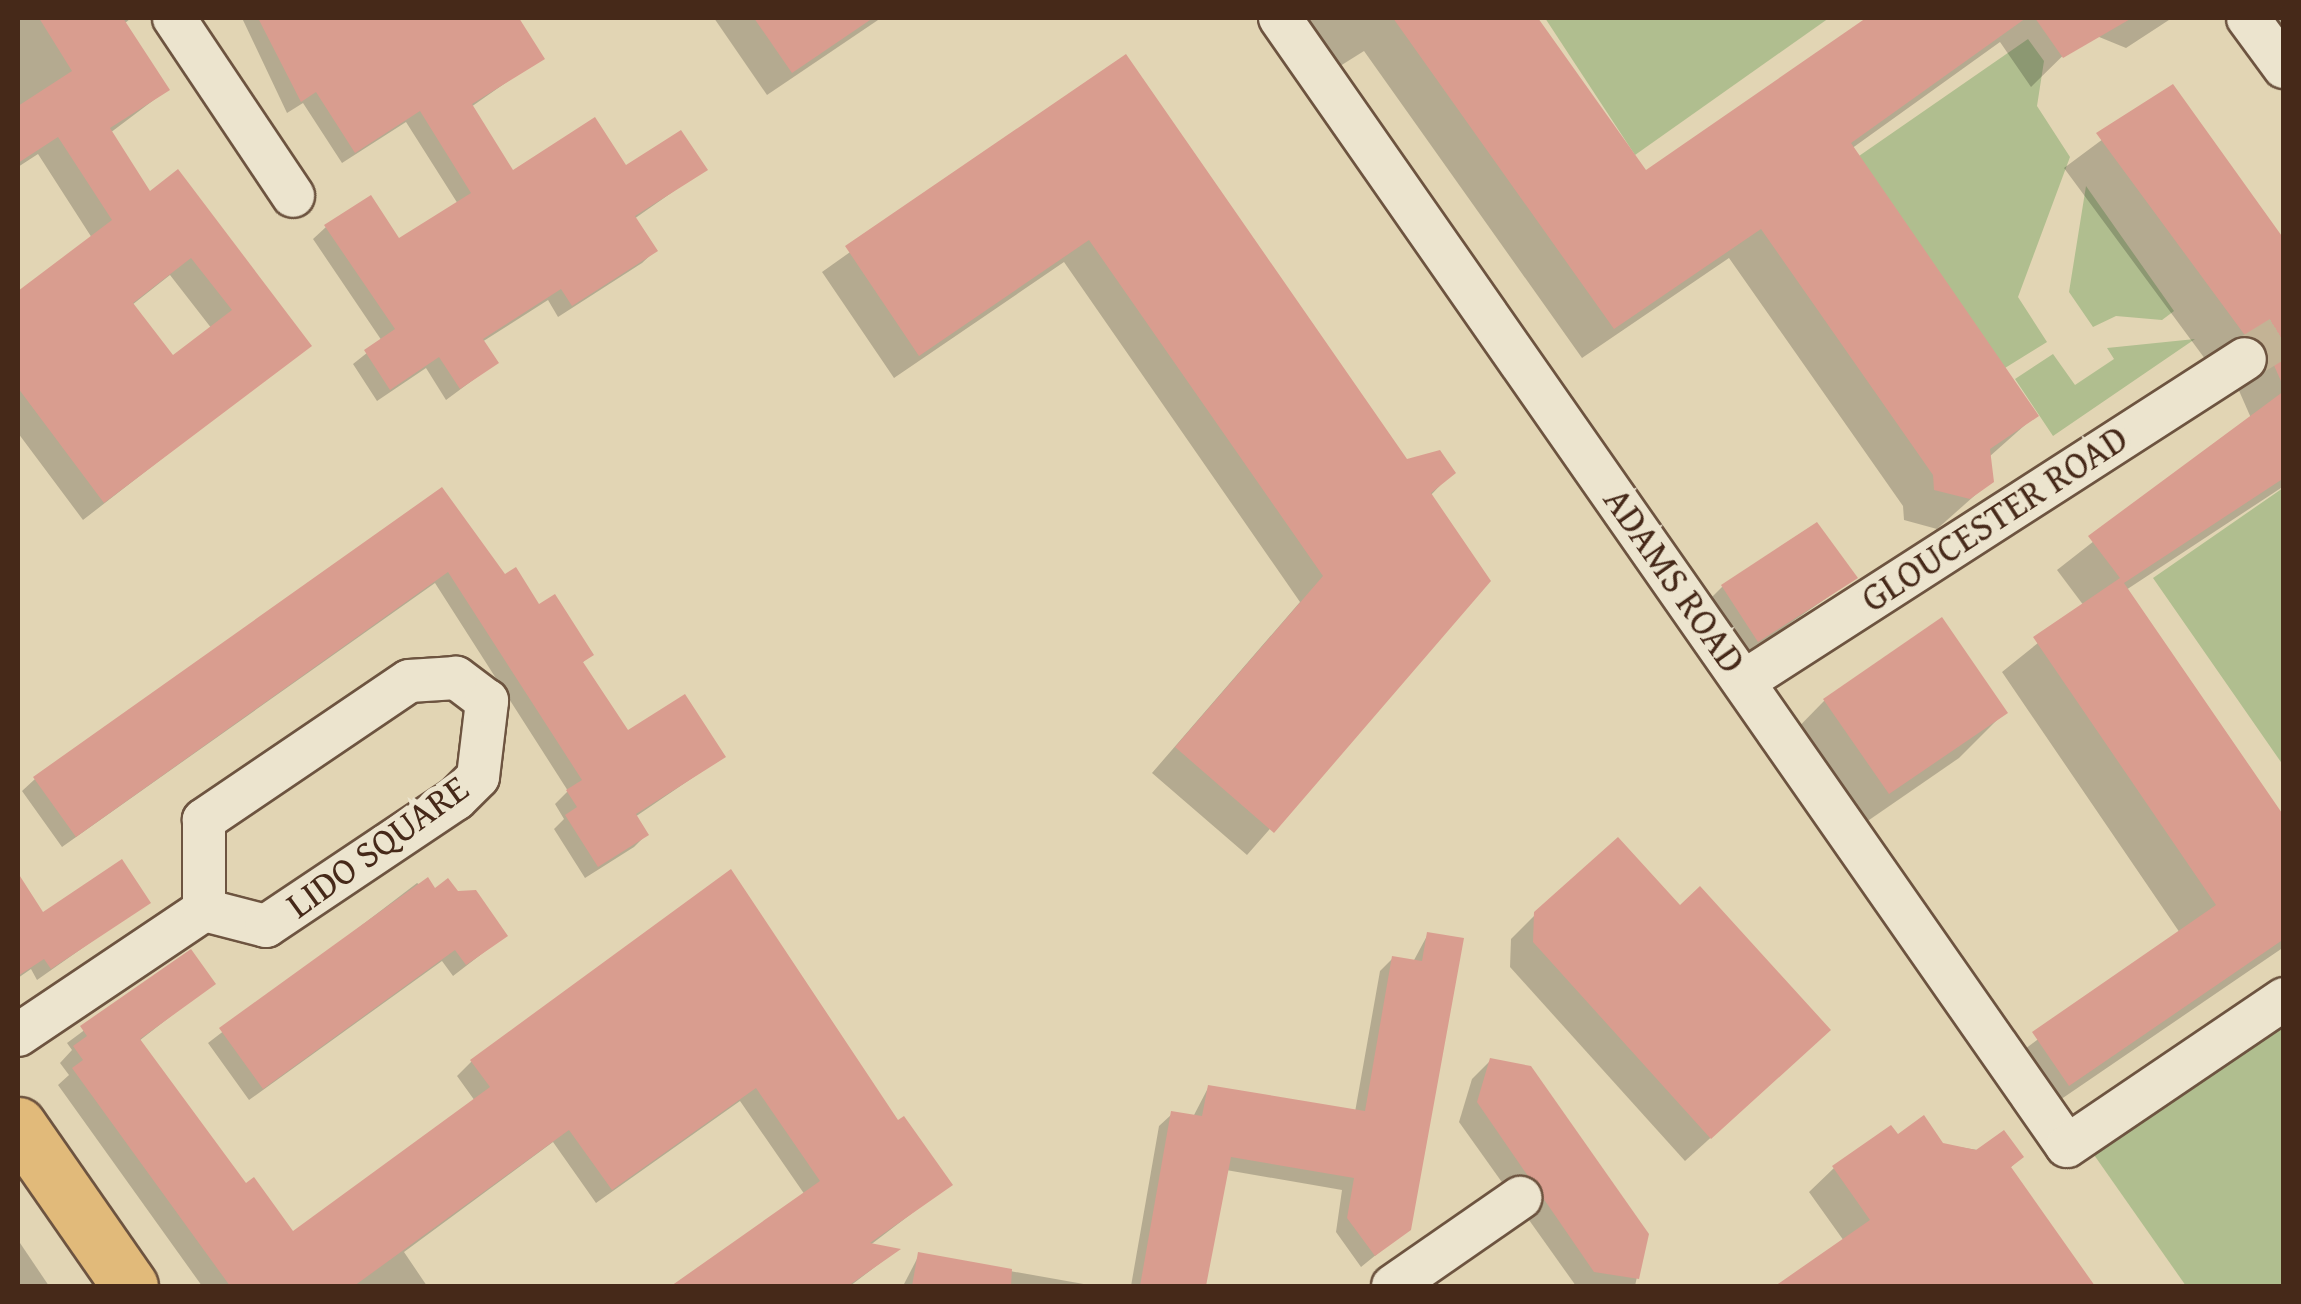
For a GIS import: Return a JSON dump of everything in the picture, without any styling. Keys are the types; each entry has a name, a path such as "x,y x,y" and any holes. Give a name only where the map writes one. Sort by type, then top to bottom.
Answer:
{"main road":[{"path":"18,1125 130,1286"}],"street":[{"path":"176,18 293,196"},
{"name":"ADAMS ROAD","path":"1280,18 2068,1146 2284,999"},
{"path":"2248,18 2284,67"},
{"name":"GLOUCESTER ROAD","path":"1755,694 2246,359"},
{"name":"LIDO SQUARE","path":"456,678 487,702 478,776 456,799 266,926 204,910 204,820 408,681 456,678"},
{"path":"18,1034 204,910"},
{"path":"1393,1286 1520,1198"}],"green space":[{"path":"1545,18 1829,18 1635,155"},
{"path":"2028,39 2044,61 2037,106 2070,157 2018,297 2047,342 2005,368 1859,156"},
{"path":"2086,186 2174,311 2162,320 2116,316 2093,327 2069,292"},
{"path":"2195,339 2053,436 2015,379 2053,354 2075,385 2114,359 2107,348"},
{"path":"2283,488 2283,765 2153,578"},
{"path":"2283,1011 2283,1286 2186,1286 2092,1152"}],"building":[{"path":"39,18 123,18 170,90 110,128 150,191 178,169 312,346 104,503 18,388 18,291 112,220 58,137 18,163 18,106 72,71","holes":["191,258 232,310 173,355 133,303"]},
{"path":"258,18 519,18 545,59 472,104 513,170 595,117 626,165 681,130 708,170 635,216 658,251 572,306 561,289 483,339 499,363 460,389 439,357 390,390 364,350 395,329 324,225 371,195 399,238 471,193 420,111 355,153 316,92 301,102"},
{"path":"754,18 873,18 792,73"},
{"path":"1393,18 1538,18 1646,170 1866,18 2026,18 1851,143 2039,416 1990,449 1994,482 1970,499 1934,490 1933,475 1761,229 1614,329"},
{"path":"2035,18 2132,18 2063,58"},
{"path":"1126,54 1407,459 1440,450 1456,473 1431,493 1491,581 1274,833 1175,747 1323,576 1089,240 919,356 845,246"},
{"path":"2173,84 2284,239 2284,388 2265,345 2244,334 2096,133"},
{"path":"2284,391 2284,478 2124,583 2284,816 2284,939 2069,1086 2032,1032 2216,905 2033,637 2120,578 2088,536"},
{"path":"442,487 505,574 516,567 539,604 555,594 594,655 583,662 628,730 685,694 726,757 636,814 649,835 598,867 565,815 577,807 566,790 582,780 448,572 76,837 33,777"},
{"path":"1817,522 1858,578 1758,642 1721,585"},
{"path":"1942,617 2008,713 1889,794 1823,699"},
{"path":"1618,837 1680,905 1700,886 1831,1030 1711,1139 1533,942 1534,912"},
{"path":"122,859 151,903 51,969 44,959 18,976 18,873 43,912"},
{"path":"731,869 898,1120 904,1116 953,1185 870,1243 901,1249 848,1286 671,1286 820,1181 756,1088 612,1190 569,1130 354,1286 230,1286 72,1068 83,1060 73,1046 87,1036 80,1026 191,949 216,984 140,1039 246,1183 254,1177 293,1231 490,1087 470,1060"},
{"path":"428,877 435,888 448,878 458,891 476,890 508,936 466,965 455,950 263,1089 219,1028"},
{"path":"1427,932 1464,938 1411,1230 1375,1256 1347,1218 1354,1178 1231,1157 1206,1286 1140,1286 1171,1111 1202,1116 1208,1085 1365,1111 1392,956 1422,961"},
{"path":"1490,1058 1531,1066 1649,1234 1639,1279 1594,1272 1477,1102"},
{"path":"1924,1115 1943,1143 1976,1150 2004,1130 2024,1157 2011,1167 2095,1286 1775,1286 1870,1220 1832,1166 1891,1125 1898,1134"},
{"path":"918,1252 1012,1269 1011,1286 912,1286"}],"tunnel":[{"path":"2245,359 2284,335"}]}
